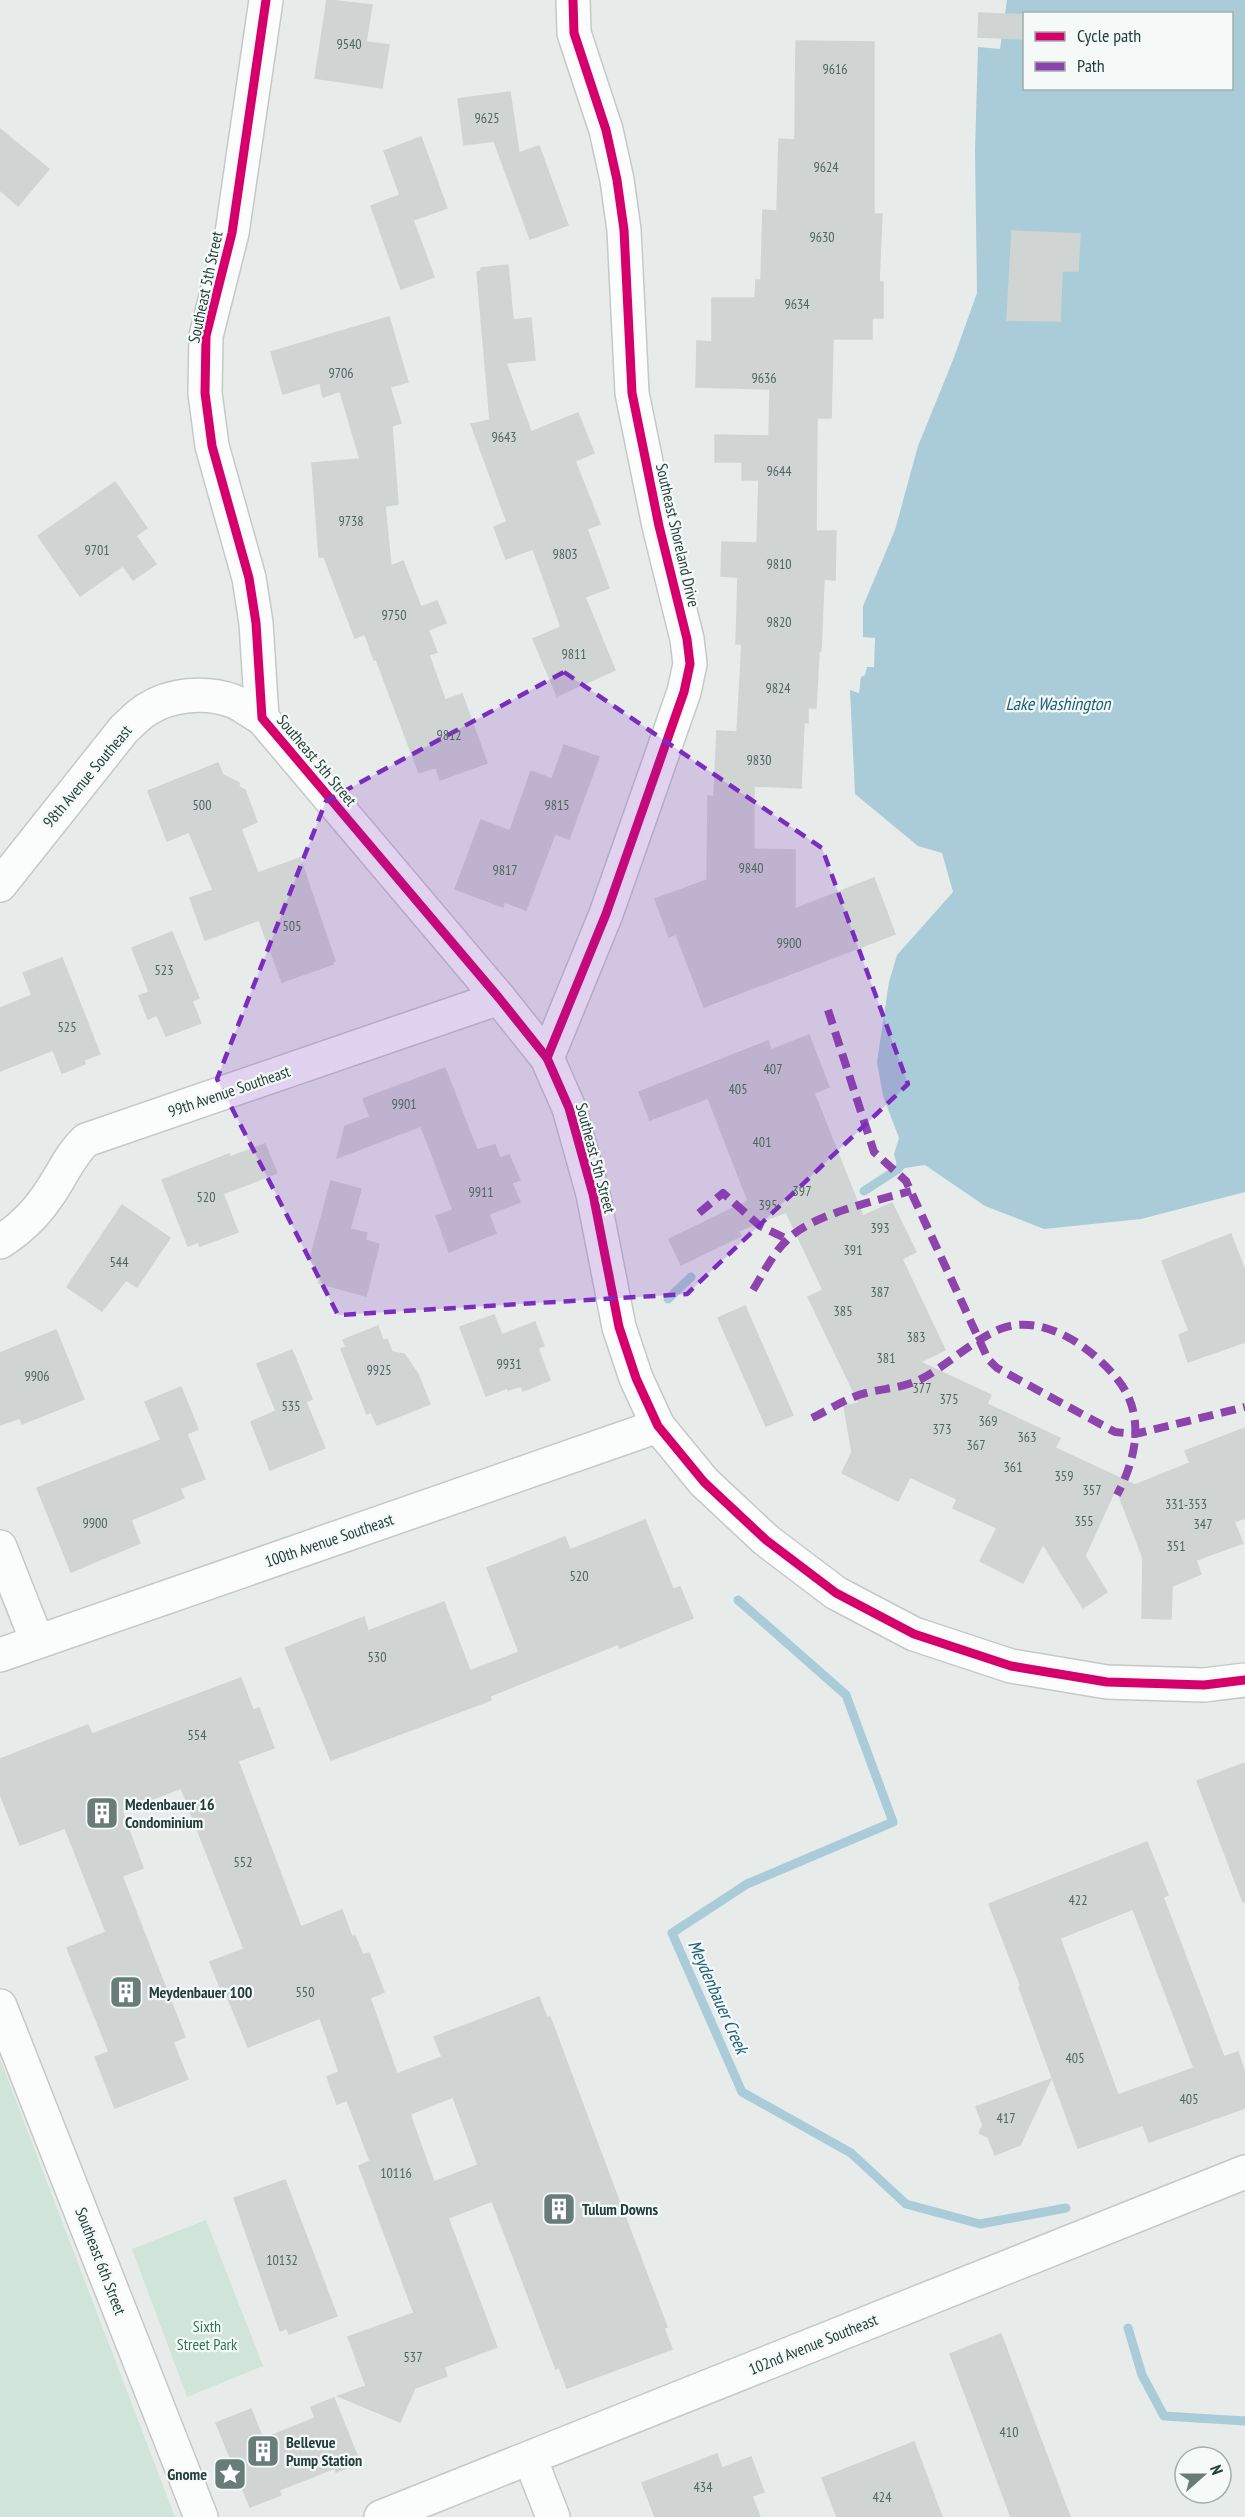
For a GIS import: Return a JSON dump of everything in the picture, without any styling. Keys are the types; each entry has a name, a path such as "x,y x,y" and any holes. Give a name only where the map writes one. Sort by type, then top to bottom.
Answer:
{"street":[{"name":"Southeast 5th Street","path":"266,0 232,233 206,336 205,393 212,446 249,578 256,623 262,718 547,1058 569,1108 593,1194 619,1328 636,1378 658,1426 704,1482 766,1540 836,1593 914,1634 1011,1666 1107,1682 1204,1685 1245,1680"},
{"name":"Southeast Shoreland Drive","path":"547,1058 606,914 684,692 690,664 687,639 659,526 632,393 624,230 617,180 606,130 574,33 573,0"},
{"name":"98th Avenue Southeast","path":"0,885 123,729 147,710 170,700 195,695 215,696 235,702 262,718"},
{"name":"99th Avenue Southeast","path":"0,1242 21,1228 41,1205 76,1150 86,1140 499,998"},
{"name":"100th Avenue Southeast","path":"0,1655 658,1426"},
{"path":"0,1547 37,1641"},
{"name":"Southeast 6th Street","path":"0,2006 201,2517"},
{"name":"102nd Avenue Southeast","path":"381,2517 1245,2172"},
{"path":"530,2458 553,2517"}],"highlighted area":[{"path":"564,672 822,848 908,1084 687,1294 338,1315 217,1079 326,801"}],"green space":[{"path":"0,2059 175,2517 0,2517"},
{"name":"Sixth Street Park","path":"206,2220 263,2366 187,2397 132,2249"}],"water":[{"name":"Lake Washington","path":"1007,0 1245,0 1245,1192 1141,1219 1044,1229 985,1206 925,1165 898,1169 894,1154 899,1138 883,1096 877,1062 889,982 897,955 953,892 942,853 918,846 855,794 850,690 859,693 861,677 865,675 867,667 874,667 875,638 863,637 863,606 895,530 918,446 977,293 975,151 978,47 1000,49"}],"building":[{"path":"327,0 372,5 366,42 389,45 382,88 315,78"},
{"path":"979,13 1023,15 1023,39 978,37"},
{"path":"796,41 874,42 874,214 882,214 879,282 883,282 883,318 872,318 872,339 833,339 831,418 817,418 816,531 836,531 835,580 824,579 816,708 808,708 808,723 804,722 801,788 754,786 754,849 795,850 795,909 874,878 895,934 704,1007 676,934 669,937 655,899 707,880 708,796 714,797 717,731 737,732 742,644 736,644 738,577 721,576 722,542 757,543 759,480 742,480 742,462 715,462 715,435 769,436 770,389 696,387 697,341 712,342 712,298 755,298 756,280 761,280 763,210 777,211 779,139 795,140"},
{"path":"510,92 519,153 539,146 568,225 530,239 494,141 464,145 458,99"},
{"path":"0,129 49,169 18,206 0,190"},
{"path":"421,137 447,208 413,220 434,277 401,289 371,206 400,195 384,151"},
{"path":"1012,231 1080,234 1078,271 1062,271 1060,321 1007,320"},
{"path":"508,265 513,320 531,318 535,360 506,363 531,432 578,413 594,453 575,461 600,524 587,529 609,588 585,597 615,670 557,696 533,639 561,627 533,549 506,559 494,527 507,522 471,424 490,420 477,272 481,271 481,268"},
{"path":"389,317 408,382 390,387 401,423 392,426 398,504 385,506 391,566 403,561 421,607 437,601 446,623 428,630 437,652 429,655 445,700 462,694 487,763 440,780 436,767 419,773 365,634 355,638 324,557 319,557 312,463 360,459 340,391 323,397 320,383 283,394 271,352"},
{"path":"115,482 147,528 136,536 156,564 133,580 123,566 80,596 38,536"},
{"path":"564,745 599,757 569,839 555,834 526,910 505,902 503,907 455,889 481,820 510,831 531,771 552,779"},
{"path":"218,763 223,775 239,783 239,787 245,790 257,822 241,829 258,873 300,858 335,961 332,962 333,964 282,982 259,920 205,940 190,898 213,890 189,832 167,841 148,791"},
{"path":"172,932 199,998 192,1001 201,1023 166,1036 157,1015 148,1019 139,996 149,992 132,948"},
{"path":"62,958 100,1054 84,1060 85,1064 62,1073 53,1050 0,1071 0,1008 32,995 23,973"},
{"path":"809,1035 829,1087 814,1093 863,1216 892,1203 916,1252 902,1259 945,1350 920,1362 991,1395 987,1404 1060,1438 1055,1448 1135,1485 1190,1463 1185,1451 1245,1428 1245,1518 1234,1522 1243,1543 1196,1560 1201,1574 1172,1586 1171,1619 1142,1618 1143,1558 1116,1488 1085,1556 1107,1592 1083,1608 1043,1544 1023,1583 980,1561 997,1528 953,1508 957,1499 910,1477 898,1501 842,1473 852,1452 844,1406 859,1403 808,1297 823,1290 786,1212 738,1231 741,1236 681,1265 669,1239 748,1201 708,1098 650,1120 639,1092 768,1041 771,1050"},
{"path":"445,1068 477,1150 495,1145 500,1158 509,1155 520,1180 512,1183 520,1202 489,1214 496,1233 449,1252 436,1216 453,1210 421,1126 337,1158 345,1126 370,1117 363,1099"},
{"path":"265,1144 277,1173 220,1195 224,1196 238,1232 200,1246 198,1242 188,1246 162,1180 229,1154 230,1157"},
{"path":"331,1181 361,1189 350,1229 367,1233 365,1240 379,1244 366,1296 318,1283 321,1273 310,1259"},
{"path":"122,1205 170,1238 137,1287 126,1280 102,1311 67,1287"},
{"path":"1231,1234 1245,1271 1245,1342 1188,1362 1179,1335 1189,1331 1162,1261"},
{"path":"745,1306 793,1415 766,1426 718,1318"},
{"path":"494,1315 502,1335 535,1322 544,1346 538,1348 550,1380 523,1391 521,1386 508,1390 507,1388 486,1396 460,1327"},
{"path":"378,1326 383,1341 387,1339 392,1352 404,1354 418,1374 430,1404 377,1425 371,1412 367,1414 341,1349 346,1347 343,1340"},
{"path":"56,1330 84,1399 22,1424 20,1418 0,1425 0,1353"},
{"path":"292,1350 312,1399 306,1402 325,1448 270,1470 251,1422 276,1411 257,1364"},
{"path":"181,1387 198,1429 187,1434 205,1479 180,1488 184,1498 131,1520 140,1543 71,1572 37,1488 161,1440 145,1402"},
{"path":"645,1520 673,1589 680,1587 693,1618 620,1648 618,1644 490,1696 491,1700 331,1760 285,1648 364,1617 368,1631 444,1602 470,1671 519,1652 487,1568 565,1537 570,1550"},
{"path":"241,1678 253,1710 259,1708 274,1748 238,1761 301,1927 342,1910 352,1937 355,1936 363,1955 369,1953 384,1992 370,1998 397,2074 442,2057 434,2037 539,1997 547,2018 550,2017 667,2327 664,2328 672,2349 567,2388 559,2367 556,2369 492,2201 448,2218 497,2347 444,2367 447,2376 415,2388 400,2422 338,2396 366,2386 348,2337 414,2313 359,2166 370,2161 347,2100 337,2104 327,2077 339,2072 320,2018 248,2047 223,1986 220,1987 210,1962 244,1949 181,1788 122,1811 143,1868 122,1876 185,2037 173,2042 188,2079 115,2108 95,2057 109,2052 67,1948 106,1932 65,1828 20,1845 0,1794 0,1759 88,1725 92,1734","holes":["453,2097 478,2165 434,2182 410,2114"]},
{"path":"1245,1763 1245,1901 1243,1902 1197,1781"},
{"path":"1147,1842 1168,1895 1163,1897 1224,2057 1238,2052 1245,2073 1245,2108 1149,2142 1143,2125 1078,2148 1019,1987 1021,1986 989,1904","holes":["1133,1909 1194,2068 1118,2095 1060,1938"]},
{"path":"1051,2079 1020,2145 995,2155 988,2137 979,2133 983,2125 976,2107"},
{"path":"285,2180 337,2316 289,2334 287,2328 280,2331 234,2198"},
{"path":"1001,2334 1070,2517 1011,2517 950,2354"},
{"name":"Bellevue Pump Station","path":"334,2398 360,2463 336,2472 335,2468 279,2490 281,2495 250,2507 216,2423 251,2409 263,2439 315,2418 311,2407"},
{"path":"914,2442 942,2517 837,2517 822,2478"},
{"path":"717,2454 722,2468 751,2457 764,2492 752,2496 760,2517 655,2517 642,2483"}],"waterway":[{"name":"Meydenbauer Creek","path":"864,1191 898,1169 905,1160"},
{"name":"Meydenbauer Creek","path":"668,1299 691,1277"},
{"name":"Meydenbauer Creek","path":"738,1600 846,1695 893,1822 747,1884 672,1933 742,2092 851,2153 906,2204 980,2224 1066,2208"},
{"name":"Meydenbauer Creek","path":"1128,2328 1142,2375 1164,2416 1245,2421"}],"marked path":[{"path":"828,1010 874,1152 906,1181 988,1359 997,1368 1115,1432 1135,1434 1245,1407"},
{"path":"753,1290 777,1251 798,1231 828,1216 911,1191"},
{"path":"699,1213 723,1193 760,1226 787,1239"},
{"path":"812,1418 859,1395 916,1381 1000,1329 1016,1325 1033,1325 1050,1329 1066,1336 1095,1356 1108,1368 1127,1394 1135,1422 1135,1437 1129,1467 1117,1495"}],"cycle path":[{"path":"266,0 232,233 206,336 205,393 212,446 249,578 256,623 262,718 547,1058 569,1108 593,1194 619,1327 636,1378 658,1426 704,1482 766,1540 836,1593 914,1634 1011,1666 1107,1682 1204,1685 1245,1680"},
{"path":"547,1058 606,914 684,692 690,664 687,639 659,526 632,393 624,230 617,180 606,130 574,33 573,0"}],"place":[{"name":"Medenbauer 16 Condominium","path":"102,1813"},
{"name":"Meydenbauer 100","path":"126,1992"},
{"name":"Tulum Downs","path":"559,2209"},
{"name":"Bellevue Pump Station","path":"263,2451"},
{"name":"Gnome","path":"230,2474"}]}
